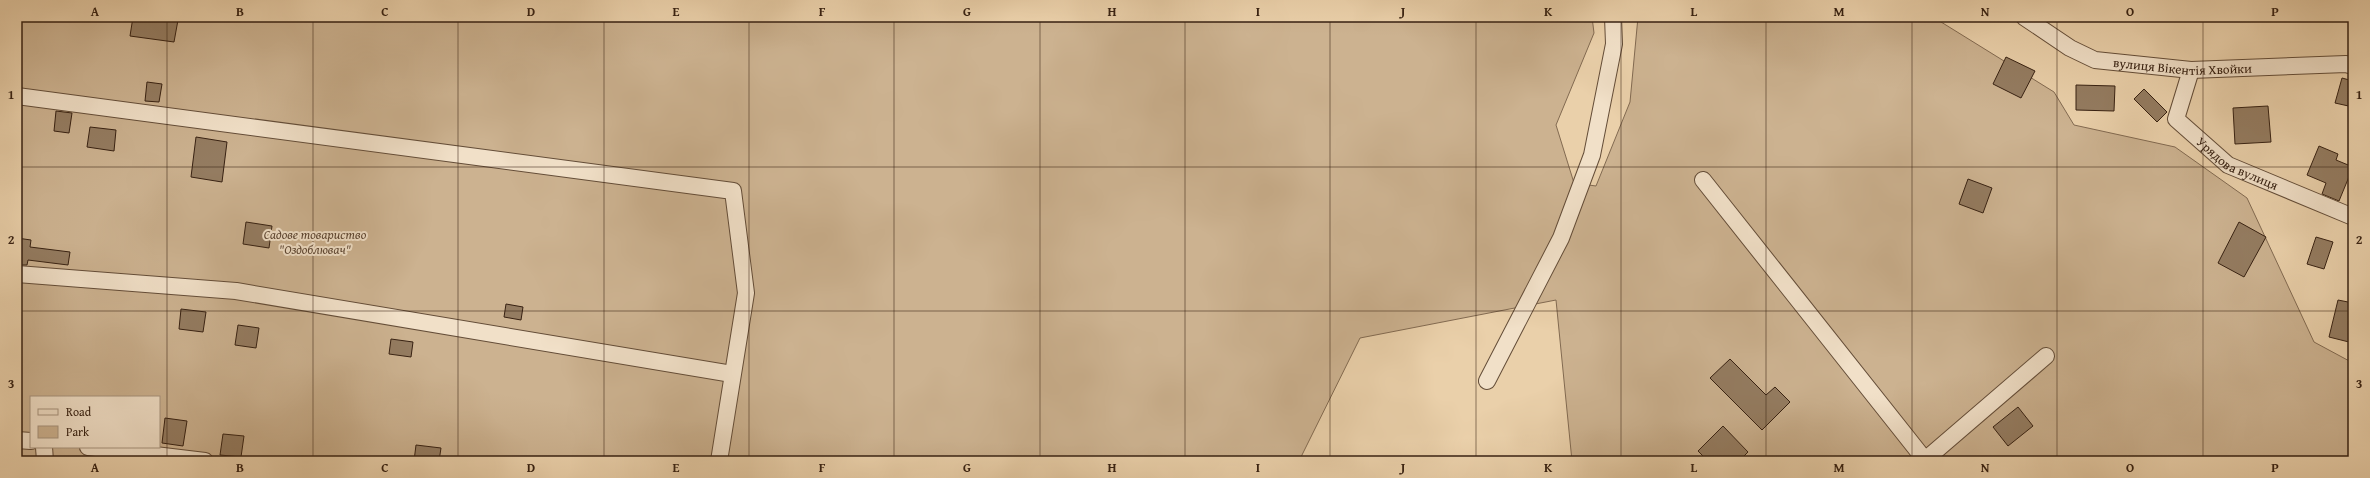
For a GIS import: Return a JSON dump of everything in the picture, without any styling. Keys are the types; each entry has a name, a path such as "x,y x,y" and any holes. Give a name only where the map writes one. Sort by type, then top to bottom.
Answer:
{"street":[{"path":"1488,381 1561,238 1592,155 1614,44 1613,17"},
{"name":"вулиця Вікентія Хвойки","path":"2024,17 2070,48 2095,60 2191,70 2346,64 2353,66"},
{"name":"Урядова вулиця","path":"2191,70 2176,119 2228,165 2353,217"},
{"path":"17,96 733,191 746,293 719,461"},
{"path":"1702,180 1924,461 2046,356"},
{"path":"17,274 236,292 732,374"},
{"path":"17,440 30,441"},
{"path":"44,448 45,461"},
{"path":"97,448 199,460"}],"green space":[{"name":"Садове товариство \"Оздоблювач\"","path":"17,17 1592,17 1594,33 1556,125 1574,183 1596,186 1630,102 1638,17 1933,17 2054,92 2074,125 2175,147 2247,198 2314,342 2353,363 2353,461 1572,461 1556,300 1360,338 1299,461 17,461"}],"building":[{"path":"133,17 178,20 174,42 130,36"},
{"path":"2006,57 2035,71 2021,98 1993,84"},
{"path":"2342,78 2353,81 2353,107 2335,103"},
{"path":"147,82 162,84 159,102 145,101"},
{"path":"2076,85 2115,86 2114,111 2076,110"},
{"path":"2144,89 2167,112 2157,122 2134,99"},
{"path":"2268,106 2271,142 2235,144 2233,108"},
{"path":"56,111 72,113 69,133 54,131"},
{"path":"90,127 116,130 114,151 87,147"},
{"path":"196,137 227,142 222,182 191,177"},
{"path":"2319,146 2338,154 2336,160 2353,167 2339,201 2322,194 2326,183 2307,175"},
{"path":"1968,179 1992,188 1983,213 1959,204"},
{"path":"246,222 272,226 269,248 243,244"},
{"path":"2239,222 2266,237 2244,277 2218,263"},
{"path":"2316,237 2333,242 2324,269 2307,264"},
{"path":"17,238 31,240 30,247 70,252 68,265 28,260 27,265 17,265"},
{"path":"2338,300 2353,303 2353,343 2329,337"},
{"path":"506,304 523,307 521,320 504,317"},
{"path":"181,309 206,312 203,332 179,329"},
{"path":"238,325 259,328 256,348 235,345"},
{"path":"391,339 413,342 411,357 389,354"},
{"path":"1730,359 1766,395 1775,387 1790,402 1762,430 1710,378"},
{"path":"2018,407 2033,426 2008,446 1993,427"},
{"path":"165,418 187,421 183,446 162,443"},
{"path":"1723,426 1748,452 1739,461 1708,461 1698,451"},
{"path":"223,434 244,436 241,457 220,455"},
{"path":"416,445 441,448 439,461 414,461"}]}
